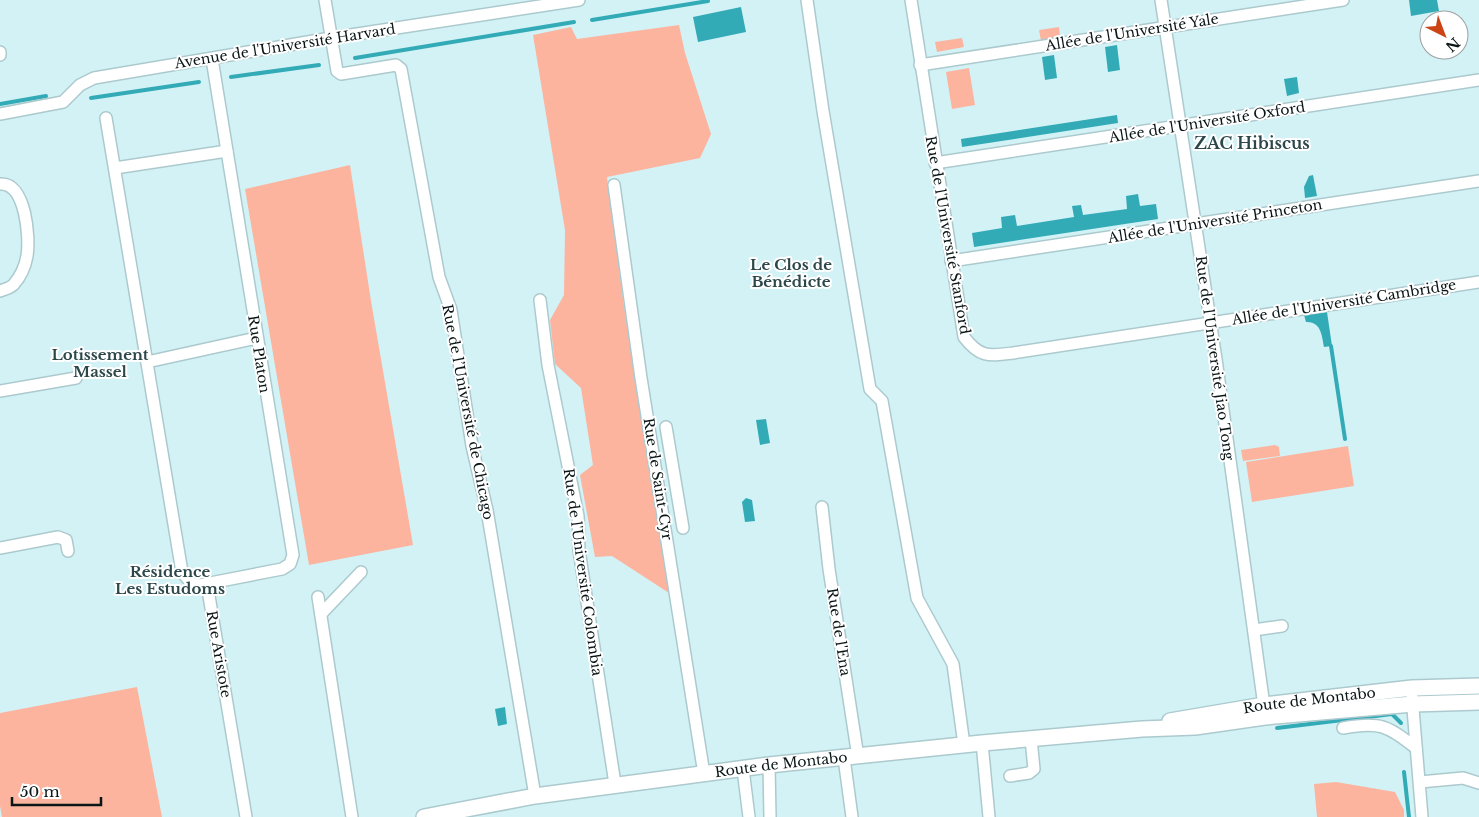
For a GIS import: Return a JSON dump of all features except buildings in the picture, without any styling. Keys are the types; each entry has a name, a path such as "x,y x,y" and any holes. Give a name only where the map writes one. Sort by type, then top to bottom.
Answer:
{"main road":[{"name":"Route de Montabo","path":"1265,711 1412,688 1479,686"},
{"name":"Route de Montabo","path":"424,817 450,814 535,796 616,784 769,765 1142,729 1179,718 1265,711 1479,702"}],"street":[{"path":"325,0 330,38"},
{"name":"Avenue de l'Université Harvard","path":"0,114 63,102 80,85 94,78 330,38 579,0"},
{"path":"806,0 870,389 882,401 917,598 953,664 964,745"},
{"name":"Rue de l'Université Stanford","path":"911,0 935,163 964,337 974,350 988,356 1210,322"},
{"name":"Rue de l'Université Jiao Tong","path":"1161,0 1196,223 1265,711"},
{"name":"Allée de l'Université Yale","path":"920,64 1343,0"},
{"name":"Rue de l’Université de Chicago","path":"330,38 337,71 341,74 396,65 401,69 439,277 451,310 472,446 487,510 535,796"},
{"name":"Rue Platon","path":"207,584 282,569 292,561 291,543 256,338 212,59"},
{"name":"Allée de l'Université Oxford","path":"935,163 1479,80"},
{"path":"106,118 180,566 191,583 207,584"},
{"path":"115,168 227,151"},
{"name":"Allée de l'Université Princeton","path":"951,261 1479,181"},
{"path":"0,184 5,184 16,190 21,201 27,254 23,270 12,286 0,291"},
{"name":"Rue de Saint-Cyr","path":"614,185 641,378 704,774"},
{"name":"Allée de l'Université Cambridge","path":"1210,322 1479,282"},
{"name":"Rue de l'Université Colombia","path":"540,300 548,365 578,516 579,550 616,784"},
{"path":"147,362 256,338"},
{"path":"0,391 76,378"},
{"path":"666,427 683,528"},
{"path":"663,509 680,506"},
{"name":"Rue de l'Ena","path":"822,507 851,757 852,817"},
{"path":"0,548 58,537 66,540 68,551"},
{"path":"321,614 362,572"},
{"name":"Rue Aristote","path":"207,584 246,817"},
{"path":"318,597 352,817"},
{"path":"1254,630 1282,626"},
{"path":"1412,688 1422,817"},
{"path":"1343,728 1374,724 1390,729 1416,748"},
{"path":"1010,776 1029,773 1034,769 1031,739"},
{"path":"982,743 989,817"},
{"path":"769,765 770,817"},
{"path":"743,769 749,817"},
{"path":"1420,782 1463,778 1479,783"}],"shaded area":[{"path":"679,25 685,53 711,134 700,158 607,177 623,299 669,593 612,556 595,557 580,475 593,465 581,388 555,364 550,320 564,295 565,230 533,35 571,27 577,39"},
{"path":"1059,27 1060,38 1041,41 1039,30"},
{"path":"962,38 964,47 937,52 935,42"},
{"path":"969,68 975,105 952,109 946,72"},
{"path":"350,165 371,301 413,545 309,565 245,189"},
{"path":"1275,445 1279,447 1280,456 1243,461 1241,450"},
{"path":"1348,446 1354,486 1252,502 1246,462"},
{"path":"137,687 162,817 2,817 0,806 0,713"},
{"path":"1336,782 1395,792 1404,810 1404,817 1317,817 1314,784"}],"water":[{"path":"1409,0 1437,0 1439,10 1419,10 1419,15 1411,16"},
{"path":"741,7 746,32 698,42 693,17"},
{"path":"1117,45 1120,70 1108,72 1105,47"},
{"path":"1054,55 1057,78 1045,80 1042,57"},
{"path":"1297,77 1299,93 1287,96 1284,79"},
{"path":"1117,115 1118,123 962,147 961,139"},
{"path":"1313,175 1317,196 1305,198 1304,187 1309,176"},
{"path":"1138,194 1140,206 1156,204 1158,219 974,247 972,233 1002,228 1001,217 1015,215 1017,226 1074,217 1072,206 1081,205 1083,215 1127,209 1126,196"},
{"path":"1327,312 1332,346 1324,347 1320,330 1315,324 1306,322 1304,315"},
{"path":"766,419 770,443 760,445 756,420"},
{"path":"746,498 752,500 755,521 745,522 742,502"},
{"path":"505,707 507,724 498,726 495,709"}],"waterway":[{"path":"592,20 708,1"},
{"path":"355,58 574,22"},
{"path":"231,77 319,65"},
{"path":"91,98 199,82"},
{"path":"0,104 46,96"},
{"path":"1331,346 1345,439"},
{"path":"1277,728 1392,714 1401,723"},
{"path":"1404,772 1409,817"}],"district":[{"name":"ZAC Hibiscus","path":"1252,143"},
{"name":"Le Clos de Bénédicte","path":"791,272"},
{"name":"Lotissement Massel","path":"100,362"},
{"name":"Résidence Les Estudoms","path":"170,580"}]}
